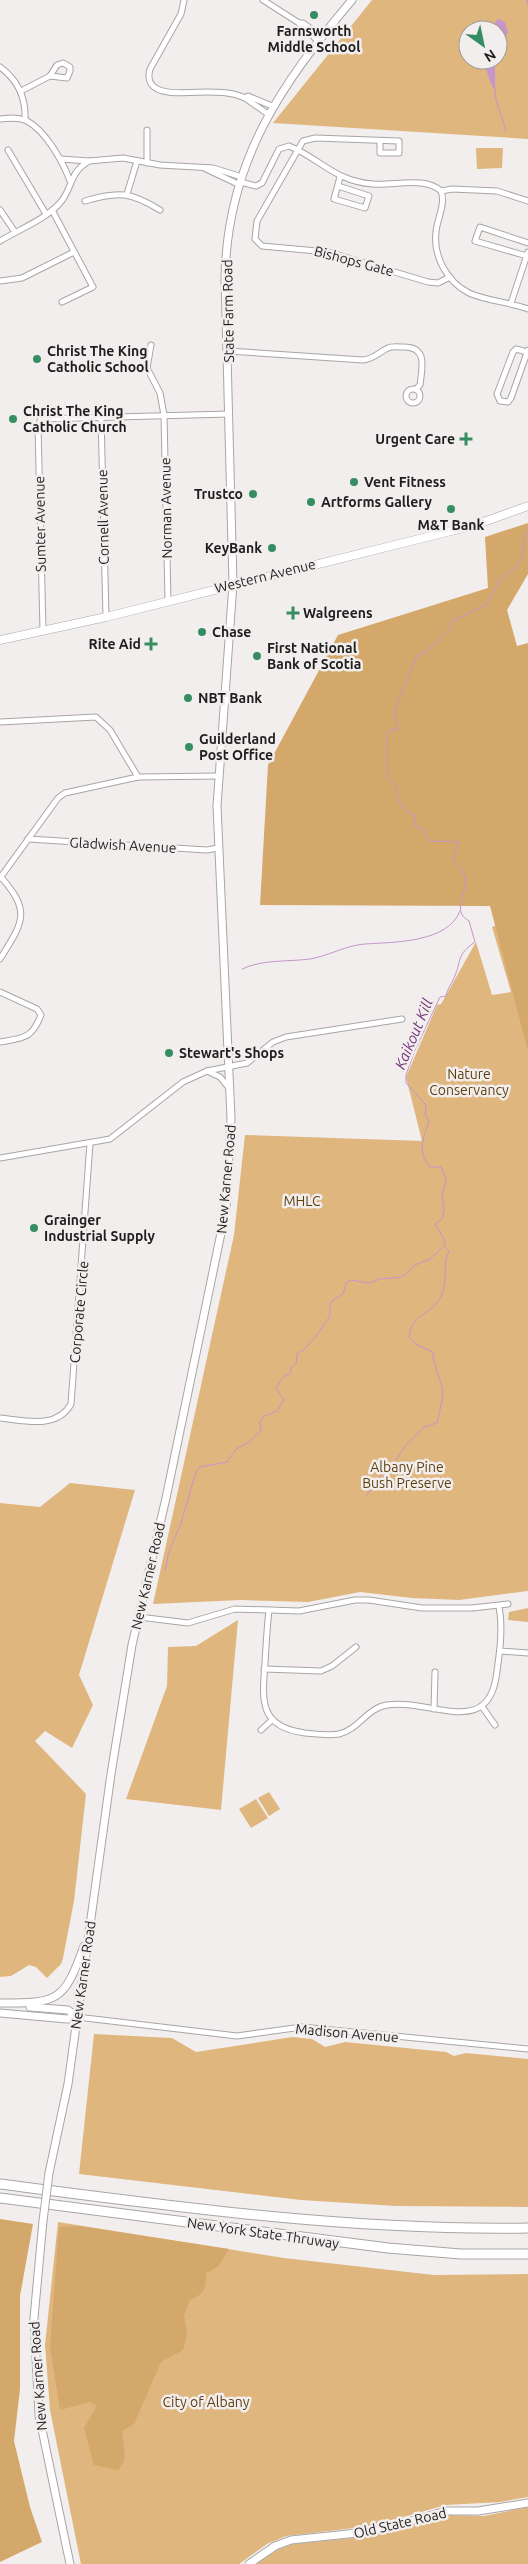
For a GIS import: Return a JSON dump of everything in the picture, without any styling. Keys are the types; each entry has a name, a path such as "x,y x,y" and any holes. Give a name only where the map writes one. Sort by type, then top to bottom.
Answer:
{"highway":[{"name":"New York State Thruway","path":"0,2184 276,2219 414,2228 528,2228"},
{"name":"New York State Thruway","path":"0,2198 388,2248 461,2254 528,2254"}],"main road":[{"name":"State Farm Road","path":"233,584 225,269 230,223 241,181 257,137 272,106 352,0"},
{"name":"State Farm Road","path":"323,37 333,30 358,0"},
{"name":"Western Avenue","path":"0,640 168,601 466,527 528,506"},
{"name":"New Karner Road","path":"70,2564 39,2415 34,2318 43,2221 50,2173 58,2125 68,2084 111,1774 138,1617 223,1226 231,1147 218,848 218,776 233,584"},
{"path":"0,2004 40,2003 62,1992 74,1976 89,1932"},
{"path":"0,2004 68,2010 77,2017"},
{"path":"0,2013 66,2019 77,2017"},
{"name":"Old State Road","path":"249,2564 275,2546 291,2540 376,2531 446,2511 478,2511 528,2503"}],"street":[{"path":"184,0 180,14 150,69 151,81 161,91 172,94 221,92 245,98 268,114"},
{"path":"263,0 323,37"},
{"path":"0,67 14,79 20,90 25,120"},
{"path":"20,90 50,76"},
{"path":"245,98 248,96 272,106"},
{"path":"0,119 25,120 36,128 61,159 70,181"},
{"path":"146,162 147,130"},
{"path":"296,150 302,141 310,138 380,141"},
{"path":"61,159 89,161 108,157 204,168 252,185 259,185 264,180 279,149 289,146 340,177 373,184 428,184 441,191 452,189 497,191 528,201"},
{"path":"8,150 46,214"},
{"name":"Bishops Gate","path":"296,150 257,221 254,236 257,242 262,246 328,252 428,282 438,282 450,277"},
{"path":"0,242 52,210 66,194 70,181 77,170 89,161"},
{"path":"127,194 138,161"},
{"path":"338,186 369,196 365,208 334,199 340,177"},
{"path":"441,191 443,201 435,242 440,260 450,277 469,292 528,308"},
{"path":"85,202 99,197 127,194 140,198 160,210"},
{"path":"0,210 15,232"},
{"path":"52,210 93,287 62,302"},
{"path":"511,303 527,254 475,241 480,227 528,243"},
{"path":"0,281 22,278 74,252"},
{"name":"Norman Avenue","path":"151,345 147,368 160,393 164,415 168,601"},
{"path":"228,351 364,360 374,357 389,347 413,348 419,351 422,360 420,385 416,389"},
{"path":"516,349 528,351 511,398 508,402 500,401 497,394 513,352 516,349"},
{"path":"101,416 229,414"},
{"name":"Sumter Avenue","path":"43,630 38,426 41,419 101,416"},
{"name":"Cornell Avenue","path":"101,416 106,616"},
{"path":"0,722 96,717 103,722 113,735 138,778"},
{"path":"0,959 18,931 23,916 19,900 0,877 61,795 76,789 138,778 218,776"},
{"name":"Gladwish Avenue","path":"28,839 207,850 218,848"},
{"path":"0,992 39,1011 40,1017 36,1027 26,1037 0,1042"},
{"path":"0,1158 116,1136 176,1087 207,1071 247,1064 273,1042 286,1037 402,1020"},
{"path":"207,1071 220,1077 229,1090"},
{"name":"Corporate Circle","path":"0,1418 41,1422 64,1414 70,1404 90,1142"},
{"path":"138,1617 178,1623 196,1621 235,1609 299,1611 355,1600 369,1600 422,1608 499,1606 508,1604"},
{"path":"269,1610 263,1701 272,1720 279,1726 291,1731 329,1735 340,1734 352,1729 370,1713 386,1705 464,1711 483,1708 496,1686 500,1651 501,1624 499,1606"},
{"path":"264,1669 321,1671 332,1666 356,1646"},
{"path":"500,1651 528,1653"},
{"path":"434,1709 435,1672"},
{"path":"483,1708 495,1725"},
{"path":"261,1730 272,1720"},
{"name":"Madison Avenue","path":"77,2017 178,2027 237,2036 302,2027 528,2049"}],"green space":[{"path":"372,0 528,0 528,139 273,123"},
{"path":"476,148 503,148 502,168 477,169"},
{"path":"528,901 528,1591 459,1600 412,1598 360,1592 308,1602 241,1600 153,1604 234,1235 245,1135 422,1141 406,1077 437,1005 441,1004 476,942 492,995 511,992 492,927 500,924"},
{"path":"70,1483 135,1490 79,1675 93,1705 72,1748 45,1731 35,1741 86,1794 74,1901 63,1958 61,1964 47,1978 36,1967 29,1965 11,1976 0,1977 0,1503 40,1507"},
{"path":"528,1608 528,1622 508,1620 509,1612"},
{"path":"238,1620 221,1810 126,1799 167,1686 168,1647 196,1646"},
{"path":"269,1792 280,1809 269,1816 258,1798"},
{"path":"256,1799 268,1818 251,1828 239,1809"},
{"path":"94,2034 172,2038 196,2052 292,2037 312,2039 325,2047 345,2042 446,2052 454,2056 466,2053 528,2059 528,2207 396,2206 301,2200 79,2174"},
{"name":"City of Albany","path":"58,2222 284,2258 434,2275 528,2274 528,2497 500,2502 446,2505 371,2526 286,2536 267,2544 239,2564 81,2564 50,2410 45,2345"},
{"path":"528,2507 528,2564 256,2564 277,2550 293,2544 363,2537 447,2515 484,2516"}],"shaded area":[{"path":"486,70 495,70 495,90"},
{"path":"528,523 528,574 507,610 517,646 528,643 528,1051 490,906 260,905 268,765 338,635 488,588 485,537"},
{"path":"0,2219 33,2224 20,2296 20,2389 14,2441 30,2507 42,2542 0,2562"},
{"path":"79,2226 229,2249 218,2267 206,2273 206,2283 202,2293 190,2300 184,2316 187,2335 183,2350 161,2362 134,2424 122,2431 125,2459 118,2470 94,2465 84,2428 97,2406 90,2402 60,2410 50,2346 59,2227"}],"waterway":[{"name":"Kaikout Kill","path":"527,0 528,5"},
{"path":"495,88 496,100 506,132"},
{"name":"Kaikout Kill","path":"367,1495 374,1483 396,1460 407,1444 424,1427 437,1423 441,1405 442,1387 433,1352 417,1345 409,1337 415,1322 433,1307 443,1291 449,1251 444,1246 445,1241 435,1224 442,1219 444,1209 442,1195 446,1179 441,1167 430,1167 422,1151 423,1140 429,1121 425,1114 426,1105 406,1083 406,1075 415,1050 440,997 446,996 462,954 475,942 469,921 463,917 460,906 465,880 463,872 453,858 459,842 431,841 426,836 425,831 415,825 415,815 408,812 397,799 397,787 388,778 387,735 389,731 398,729 395,714 396,707 417,656 427,651 449,630 453,621 487,604 499,581 517,566 522,556 525,536 528,531"},
{"path":"242,969 267,962 310,959 358,945 419,939 444,929 454,922 460,911"},
{"path":"165,1571 169,1551 181,1523 196,1472 200,1467 227,1462 236,1449 251,1441 261,1430 260,1422 264,1416 277,1411 284,1399 276,1389 282,1378 291,1373 291,1367 296,1364 297,1353 304,1350 330,1316 330,1304 343,1294 346,1283 351,1280 369,1283 380,1279 402,1277 415,1265 430,1259 443,1247"}],"place":[{"name":"Farnsworth Middle School","path":"314,15"},
{"name":"Christ The King Catholic School","path":"37,359"},
{"name":"Christ The King Catholic Church","path":"13,419"},
{"name":"Urgent Care","path":"466,439"},
{"name":"Vent Fitness","path":"354,482"},
{"name":"Trustco","path":"253,494"},
{"name":"Artforms Gallery","path":"311,502"},
{"name":"M&T Bank","path":"451,509"},
{"name":"KeyBank","path":"272,548"},
{"name":"Walgreens","path":"293,613"},
{"name":"Chase","path":"202,632"},
{"name":"Rite Aid","path":"151,644"},
{"name":"First National Bank of Scotia","path":"257,656"},
{"name":"NBT Bank","path":"188,698"},
{"name":"Guilderland Post Office","path":"189,747"},
{"name":"Stewart's Shops","path":"169,1053"},
{"name":"Grainger Industrial Supply","path":"34,1228"}],"park label":[{"name":"Nature Conservancy","path":"469,1082"},
{"name":"MHLC","path":"302,1201"},
{"name":"Albany Pine Bush Preserve","path":"407,1475"}]}
